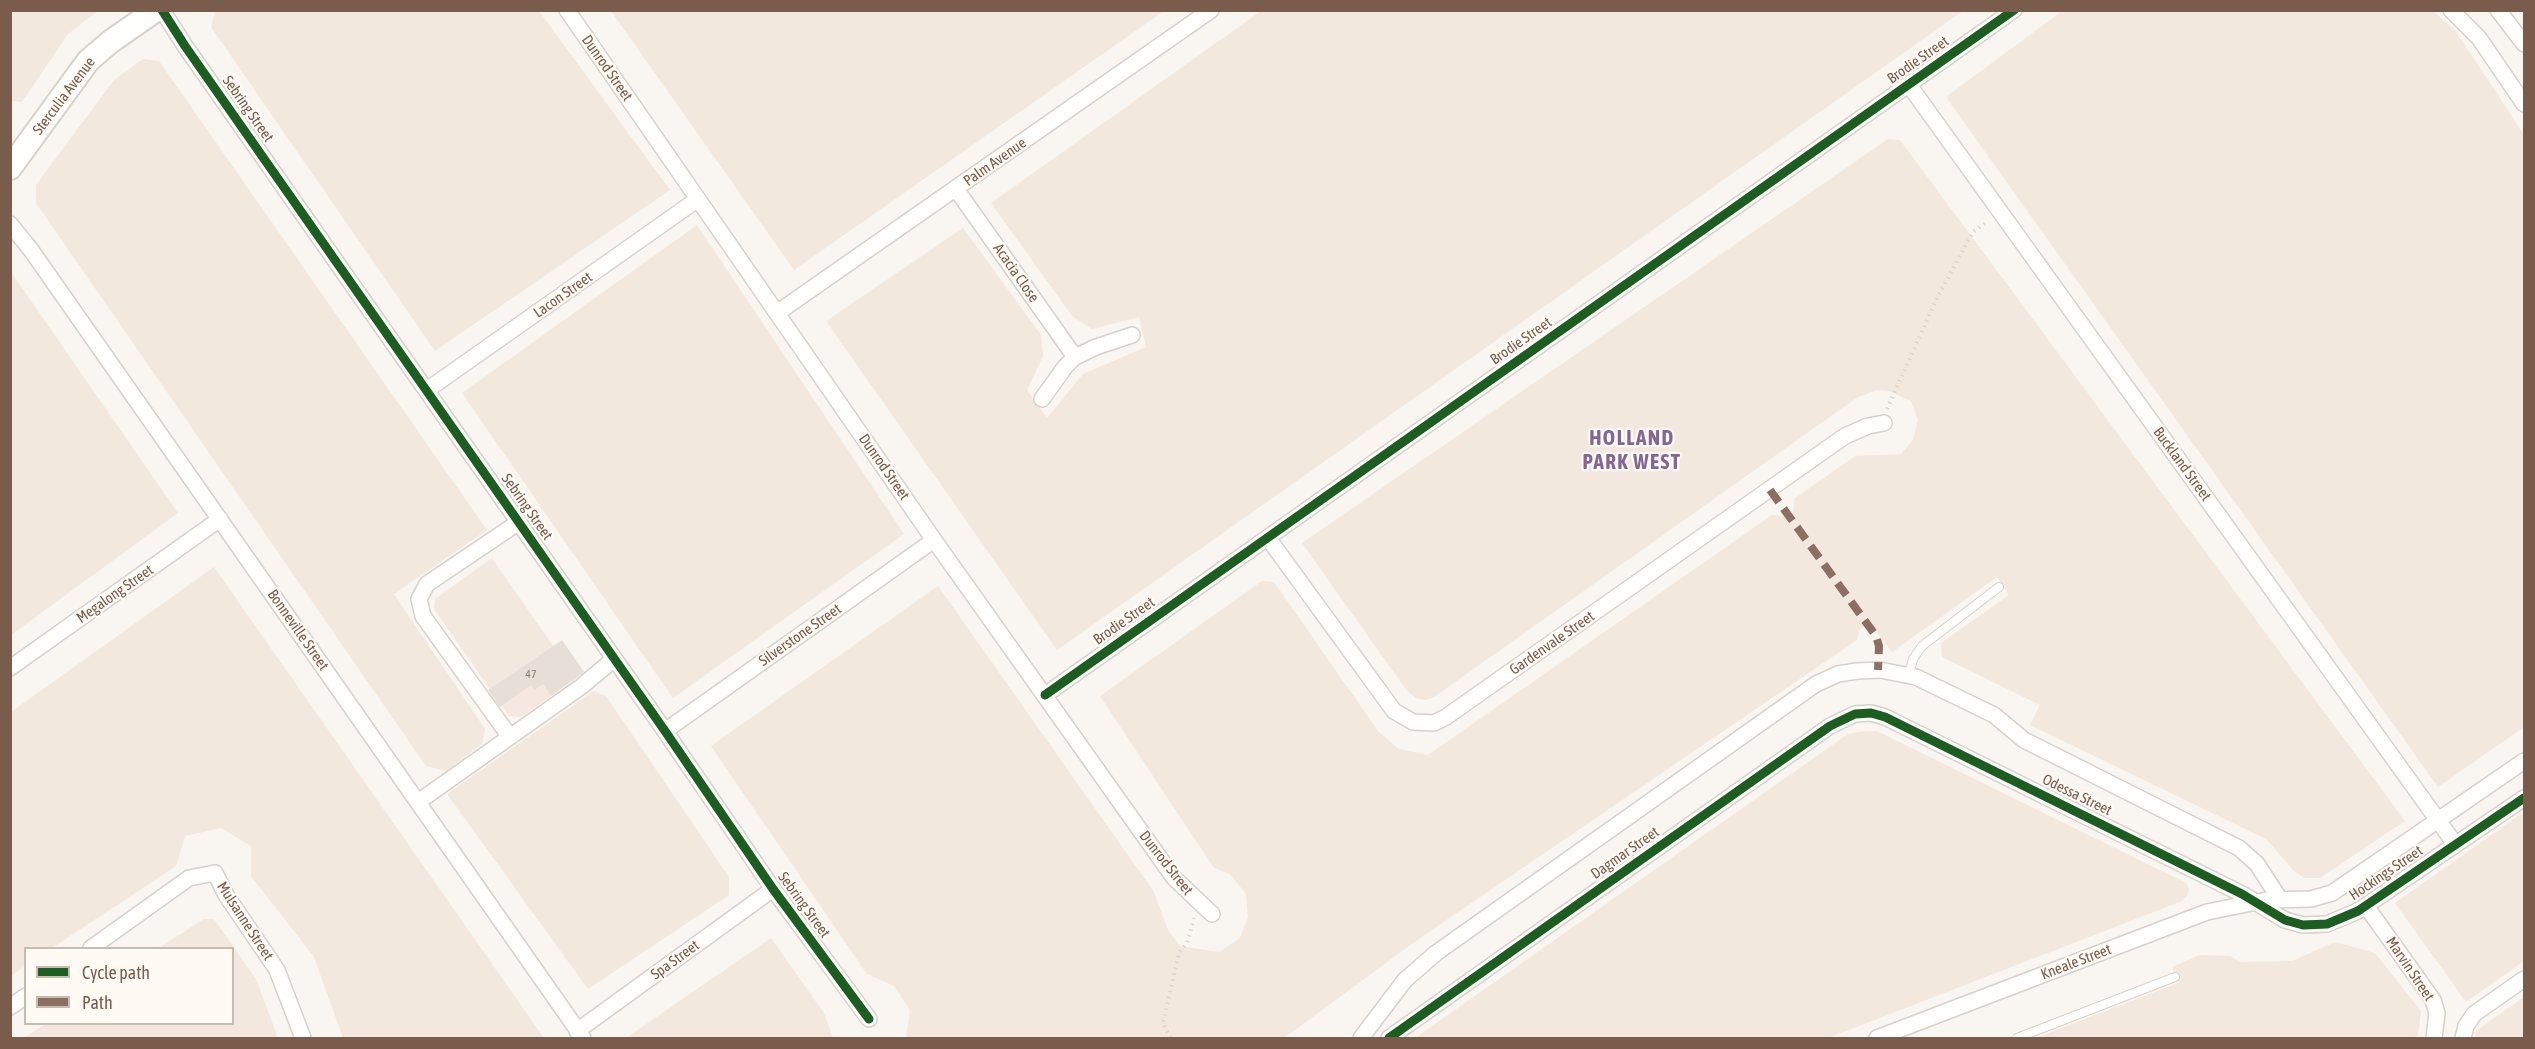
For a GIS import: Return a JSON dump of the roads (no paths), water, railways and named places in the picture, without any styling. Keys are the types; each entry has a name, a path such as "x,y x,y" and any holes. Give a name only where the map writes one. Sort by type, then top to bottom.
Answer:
{"street":[{"name":"Sterculia Avenue","path":"12,161 88,61 110,42 156,10"},
{"name":"Sebring Street","path":"162,10 773,889 869,1019"},
{"name":"Dunrod Street","path":"567,10 934,540 1174,878 1212,914"},
{"name":"Palm Avenue","path":"777,313 1210,10"},
{"name":"Brodie Street","path":"1045,695 2014,10"},
{"path":"2451,10 2479,38 2524,104"},
{"path":"2498,10 2522,35"},
{"name":"Buckland Street","path":"1909,85 2455,844"},
{"name":"Acacia Close","path":"956,189 1076,357"},
{"name":"Lacon Street","path":"427,390 698,199"},
{"name":"Bonneville Street","path":"10,224 220,519 580,1035"},
{"path":"1042,399 1065,367 1076,357 1096,347 1132,335"},
{"name":"Gardenvale Street","path":"1268,538 1389,706 1399,715 1413,722 1434,723 1446,717 1845,436 1882,423"},
{"name":"Megalong Street","path":"10,668 220,519"},
{"path":"510,737 423,616 419,599 427,584 519,522"},
{"name":"Silverstone Street","path":"665,731 934,540"},
{"path":"418,802 582,686 614,658"},
{"name":"Dagmar Street","path":"1361,1038 1405,980 1425,960 1816,684 1838,674 1857,671 1880,670 1909,675"},
{"name":"Odessa Street","path":"1909,675 1994,715 2024,740 2239,848 2257,864 2279,898"},
{"name":"Dagmar Street","path":"1389,1038 1838,721 1860,713 1885,717"},
{"name":"Odessa Street","path":"1885,717 2255,902"},
{"name":"Hockings Street","path":"2279,898 2311,899 2338,891 2524,761"},
{"name":"Hockings Street","path":"2255,902 2285,920 2306,926 2333,922 2366,906 2524,798"},
{"name":"Mulsanne Street","path":"92,947 189,878 215,873 226,895 277,970 303,1038"},
{"name":"Spa Street","path":"580,1035 773,889"},
{"name":"Kneale Street","path":"1877,1038 2207,912 2279,898"},
{"name":"Marvin Street","path":"2366,906 2435,1005 2437,1017 2434,1038"},
{"path":"2463,1037 2474,1014 2524,979"},
{"path":"10,1006 24,997"}],"lane":[{"path":"1909,675 1913,659 1922,646 1999,587"},
{"path":"2017,1038 2175,977"}],"district":[{"name":"HOLLAND PARK WEST","path":"1632,450"}]}
